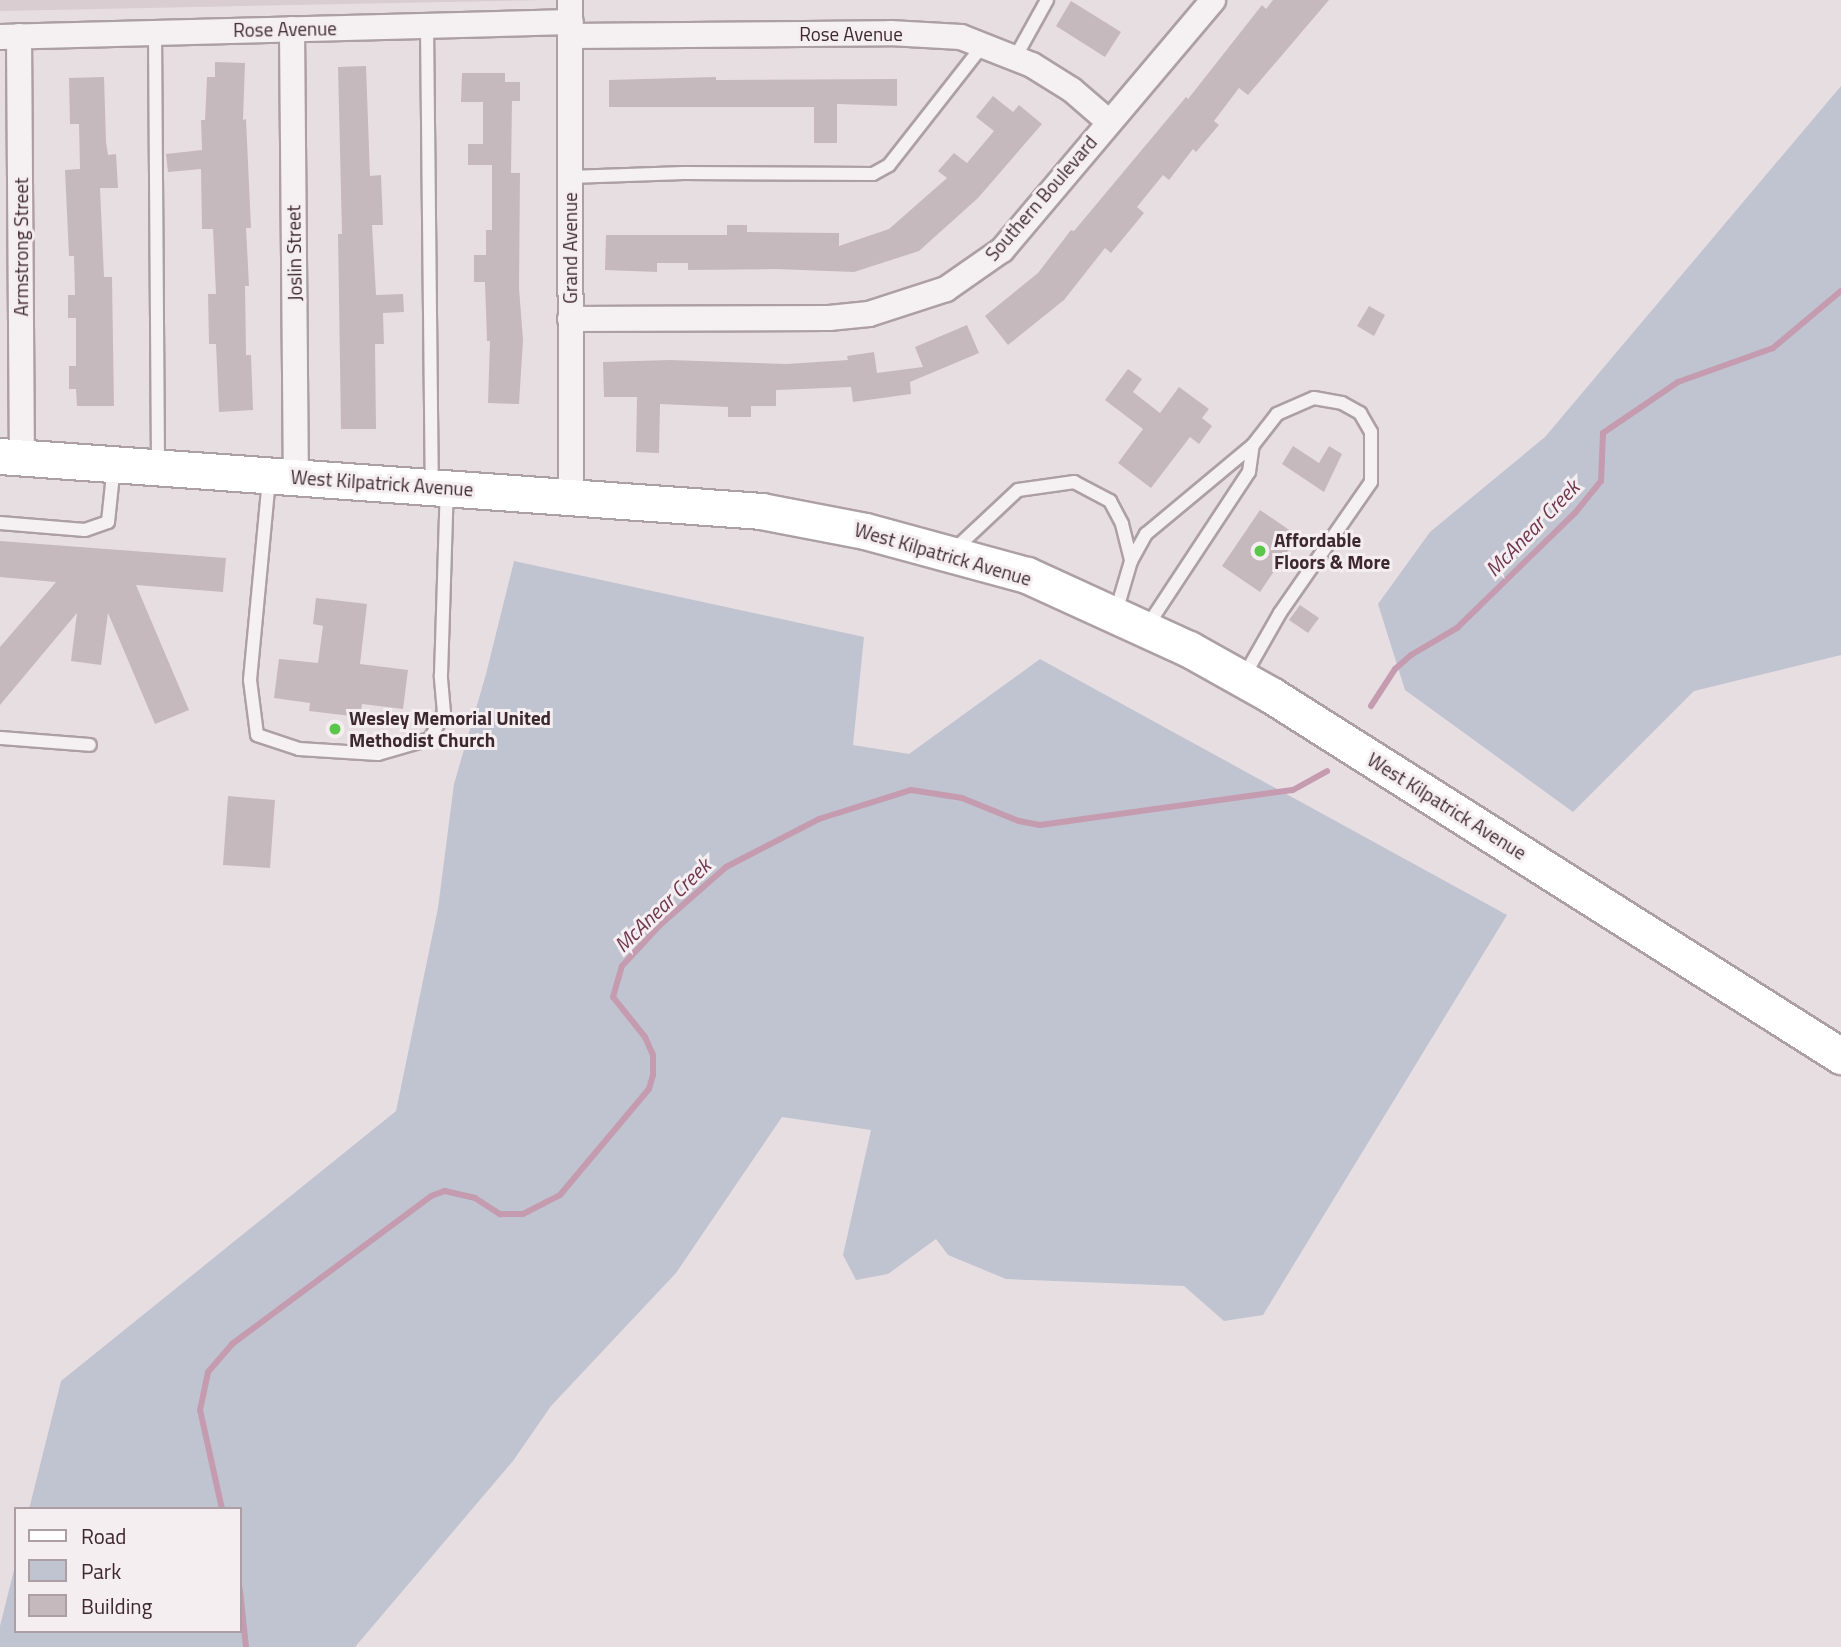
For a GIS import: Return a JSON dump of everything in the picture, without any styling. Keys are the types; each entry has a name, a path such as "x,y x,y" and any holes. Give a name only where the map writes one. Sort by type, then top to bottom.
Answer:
{"main road":[{"name":"West Kilpatrick Avenue","path":"11,457 761,510 952,552 1027,575 1131,621 1242,678 1841,1056"}],"street":[{"name":"Southern Boulevard","path":"570,319 829,318 869,314 946,289 1002,250 1108,121 1213,0"},
{"name":"Rose Avenue","path":"10,37 427,26 570,19 961,37 1016,56 1059,80 1108,121"},
{"name":"Grand Avenue","path":"570,19 571,495"},
{"name":"Joslin Street","path":"283,476 292,29"},
{"name":"Armstrong Street","path":"10,37 11,457"}],"lane":[{"path":"1016,56 1046,0"},
{"path":"283,476 250,680 257,735 299,749 378,754 430,740 444,713 427,26"},
{"path":"155,33 158,468"},
{"path":"570,177 684,173 873,174 889,165 983,44"},
{"path":"1131,561 1146,534 1253,445 1277,414 1314,398 1342,403 1360,413 1371,432 1371,482 1280,613 1242,678"},
{"path":"1131,621 1248,472 1253,445"},
{"path":"0,523 85,530 108,522 114,465"},
{"path":"952,552 1018,490 1074,482 1110,500 1122,524 1131,561 1131,621"},
{"path":"0,738 90,745"}],"shaded area":[{"path":"0,0 542,0 0,11"}],"green space":[{"path":"1841,86 1841,655 1694,691 1573,812 1405,690 1378,604 1430,532 1545,437"},
{"path":"514,561 864,637 853,745 909,754 1040,659 1507,915 1263,1315 1224,1321 1184,1286 1006,1279 948,1255 936,1239 888,1274 856,1280 843,1255 871,1130 782,1117 676,1273 551,1406 513,1461 355,1647 0,1647 0,1626 14,1570 14,1633 242,1633 242,1507 30,1507 61,1381 396,1111 438,908 454,784 486,674"}],"building":[{"path":"1273,0 1329,0 1248,95 1239,88 1214,121 1219,125 1196,152 1193,149 1169,180 1163,175 1137,207 1144,213 1111,253 1105,248 1064,300 1008,345 985,316 1038,273 1071,230 1074,231 1186,97 1188,99 1262,5 1266,9"},
{"path":"1071,1 1121,32 1105,57 1056,26"},
{"path":"215,62 245,63 243,120 246,119 251,228 246,228 249,286 245,286 246,355 251,355 253,410 219,412 216,344 209,344 208,294 216,294 213,229 202,229 201,169 168,172 166,154 202,150 201,120 205,120 207,77 215,77"},
{"path":"366,66 370,176 381,175 383,225 372,225 376,295 403,294 404,312 383,313 384,344 375,344 376,429 341,429 338,234 342,234 338,67"},
{"path":"462,73 505,73 505,82 520,82 520,101 512,101 511,173 520,173 519,288 523,340 519,404 488,403 490,341 487,341 485,282 474,282 474,255 486,255 486,230 492,230 492,165 468,165 468,144 483,144 483,102 461,102"},
{"path":"104,77 106,142 108,155 116,154 118,188 100,188 104,277 112,277 114,406 77,406 76,389 69,389 69,366 76,366 76,318 68,318 68,295 75,295 74,256 69,256 65,170 80,169 79,124 70,124 69,78"},
{"path":"716,77 716,80 897,79 897,106 837,104 837,143 814,143 814,107 609,107 609,80"},
{"path":"993,96 1013,112 1019,105 1042,124 978,198 919,251 854,272 688,270 688,263 657,263 657,272 605,270 606,235 727,235 727,225 747,225 747,232 839,233 839,246 889,229 947,178 938,171 954,153 967,163 994,131 976,117"},
{"path":"1369,306 1385,315 1374,336 1357,326"},
{"path":"967,325 979,353 910,382 911,394 853,402 851,387 776,390 776,406 751,406 751,417 728,417 728,407 660,404 659,453 636,452 637,397 604,397 603,362 670,360 787,364 848,360 847,356 874,352 877,373 923,367 915,347"},
{"path":"1128,369 1142,379 1133,392 1160,413 1179,387 1209,409 1202,418 1212,426 1199,444 1190,437 1151,488 1118,463 1143,429 1105,400"},
{"path":"1293,446 1319,463 1329,446 1342,454 1324,492 1282,464"},
{"name":"Affordable Floors & More","path":"1260,510 1298,536 1260,592 1222,566"},
{"path":"0,541 226,558 223,592 136,585 189,710 155,724 108,613 101,665 71,661 77,613 0,705 0,647 56,582 0,577"},
{"path":"316,598 367,604 360,664 408,670 403,709 362,704 360,717 309,711 310,703 274,698 279,659 318,663 323,626 313,624"},
{"path":"1300,605 1319,618 1308,633 1289,620"},
{"path":"228,796 275,800 270,868 223,865"}],"waterway":[{"name":"McAnear Creek","path":"1371,706 1395,669 1411,655 1457,628 1575,513 1601,481 1603,433 1678,382 1773,348 1841,291"},
{"name":"McAnear Creek","path":"222,1507 200,1410 208,1372 232,1344 431,1196 445,1191 475,1198 500,1214 523,1214 560,1195 649,1089 653,1075 653,1055 645,1037 613,997 622,966 660,925 726,867 819,819 911,790 962,798 1019,821 1040,825 1293,790 1327,771"},
{"name":"McAnear Creek","path":"242,1609 246,1647"}],"place":[{"name":"Affordable Floors & More","path":"1260,551"},
{"name":"Wesley Memorial United Methodist Church","path":"335,729"}]}
